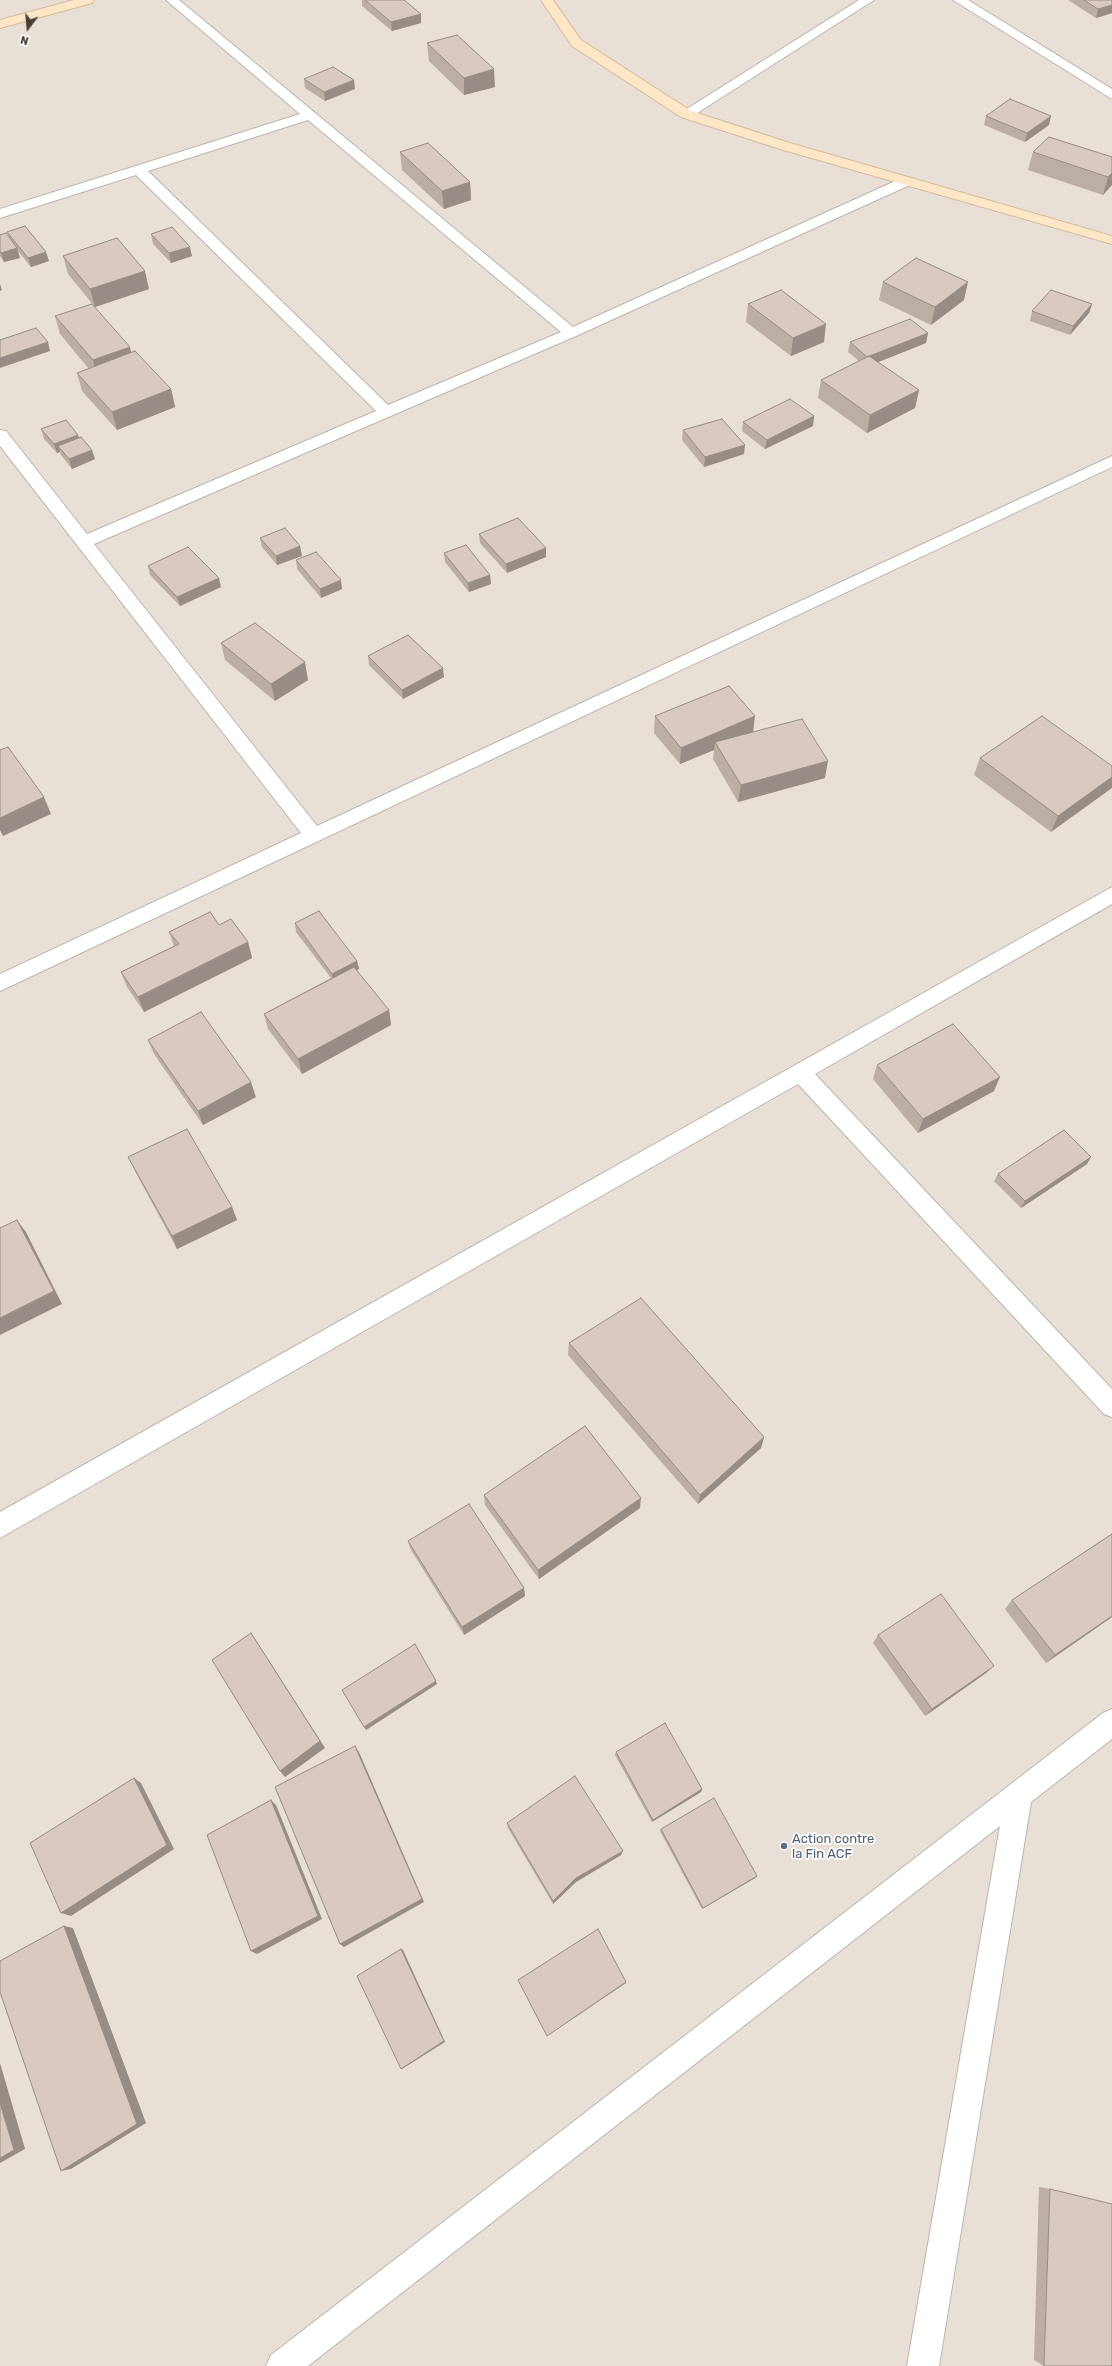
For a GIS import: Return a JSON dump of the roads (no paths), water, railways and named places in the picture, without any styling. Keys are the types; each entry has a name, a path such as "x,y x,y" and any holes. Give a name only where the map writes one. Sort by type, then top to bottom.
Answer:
{"street":[{"path":"0,24 88,0"},
{"path":"172,0 570,333"},
{"path":"547,0 576,43 686,114 785,146 1112,240"},
{"path":"686,114 868,0"},
{"path":"959,0 1112,95"},
{"path":"0,214 310,115"},
{"path":"139,170 386,412"},
{"path":"83,542 570,333 907,181"},
{"path":"0,435 314,836"},
{"path":"0,983 1112,461"},
{"path":"0,1526 1112,895"},
{"path":"800,1072 1112,1406"},
{"path":"282,2366 1112,1722"},
{"path":"923,2366 1019,1794"}],"place":[{"name":"Action contre la Fin ACF","path":"784,1846"}]}
